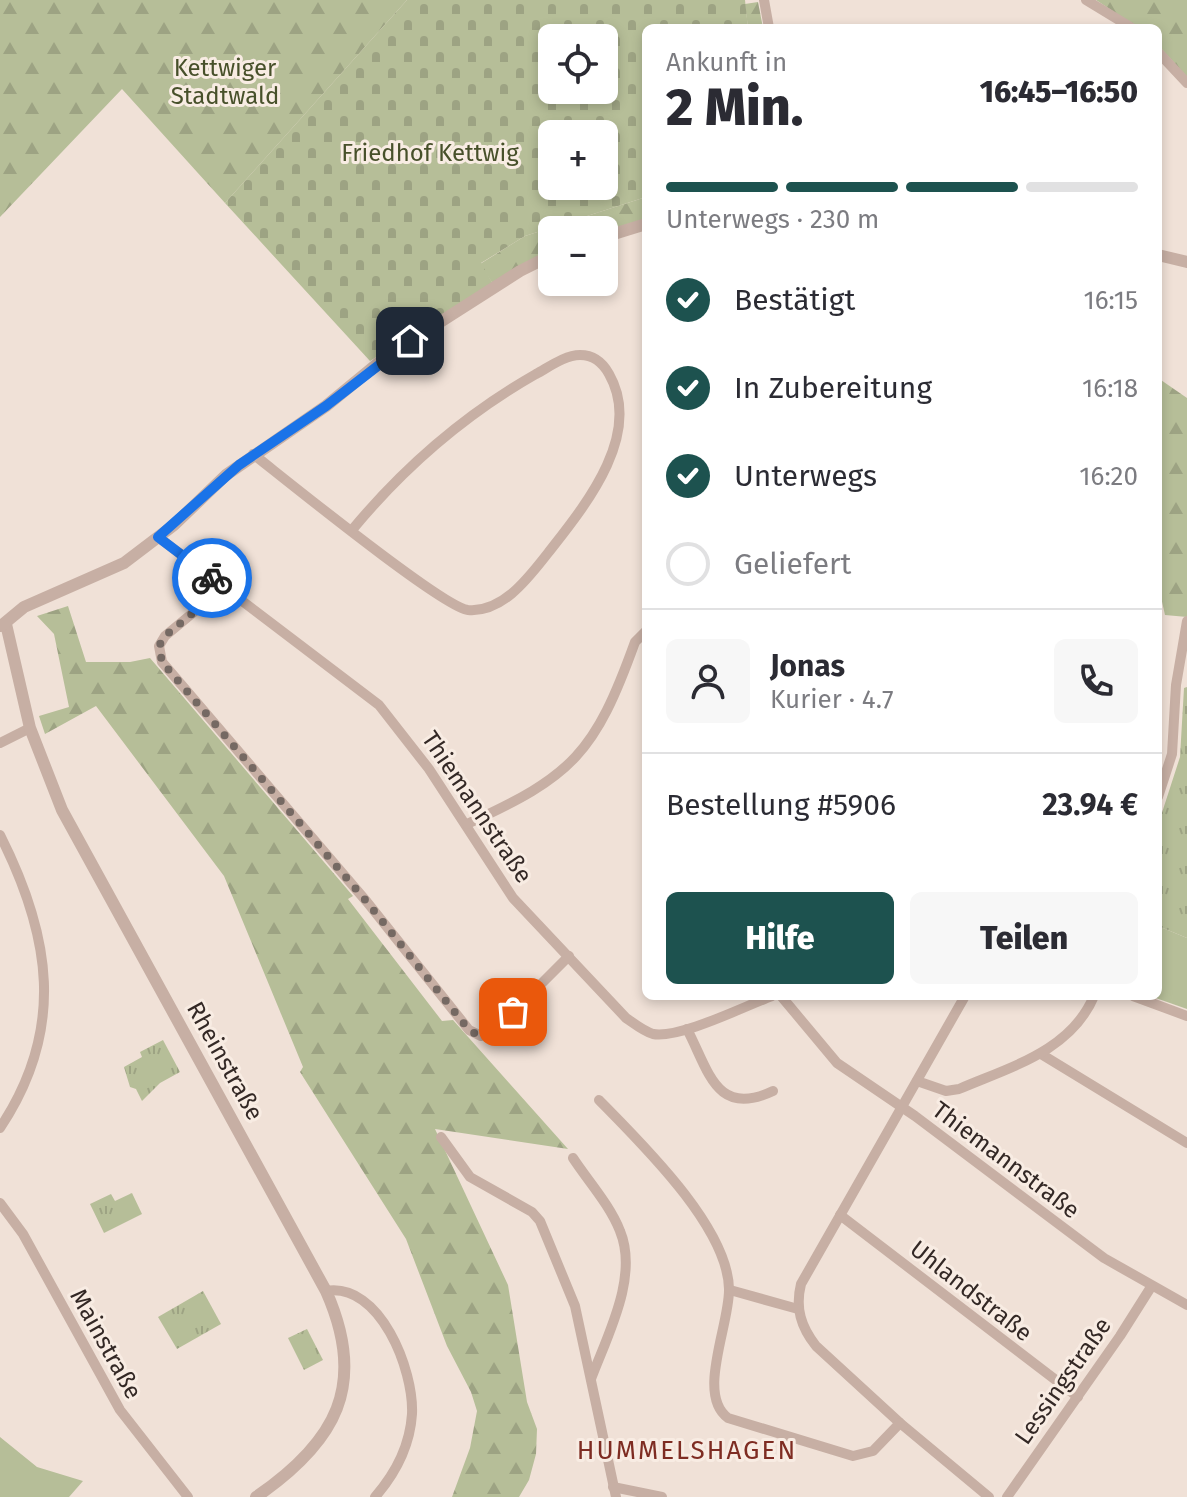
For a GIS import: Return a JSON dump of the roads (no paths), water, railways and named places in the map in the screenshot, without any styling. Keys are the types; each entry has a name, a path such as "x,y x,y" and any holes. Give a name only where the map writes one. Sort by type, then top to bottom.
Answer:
{"street":[{"path":"764,0 768,24"},
{"path":"1086,0 1125,24"},
{"path":"1162,56 1187,83"},
{"path":"618,233 642,225"},
{"path":"1162,256 1187,262"},
{"path":"3,625 24,607 104,573 158,537 253,454 326,406 387,356 538,262"},
{"path":"253,454 352,530 449,603 463,610 493,607 506,599 564,532 612,452 619,428 615,384 604,366 594,358 580,355 564,359 512,388 433,444 390,485 352,530"},
{"name":"Thiemannstraße","path":"158,537 379,705 467,824 513,898 642,1030 654,1034 687,1029 762,1000"},
{"path":"224,587 165,636 159,646 162,662 367,902 469,1030 481,1036 494,1031 569,956"},
{"path":"1162,785 1172,754 1176,685 1187,621"},
{"name":"Rheinstraße","path":"3,625 30,728 62,810 326,1291 344,1349 343,1379 336,1410 312,1452 256,1497"},
{"path":"467,824 552,781 577,757 599,729 635,642 642,635"},
{"path":"0,743 30,728"},
{"path":"0,835 4,855 37,921 46,986 44,1017 31,1067 0,1128"},
{"name":"Thiemannstraße","path":"784,1000 837,1063 1070,1233 1151,1287 1187,1305"},
{"path":"963,1000 801,1284 798,1309 805,1333 816,1346 900,1423 989,1497"},
{"path":"917,1081 946,1091 959,1089 1041,1054 1080,1023 1092,1000"},
{"path":"1144,1000 1187,1016"},
{"path":"687,1029 724,1095 737,1101 751,1101 773,1091"},
{"path":"1041,1054 1187,1143"},
{"path":"599,1100 700,1213 717,1241 730,1290 713,1393 719,1412 728,1418 853,1456 873,1451 900,1423"},
{"path":"441,1137 470,1177 532,1212 540,1221 575,1306 614,1492 662,1497"},
{"path":"573,1158 620,1228 625,1250 623,1286 591,1381"},
{"name":"Mainstraße","path":"0,1203 23,1234 102,1381 134,1431 188,1497"},
{"name":"Uhlandstraße","path":"840,1215 1078,1397"},
{"name":"Lessingstraße","path":"1007,1497 1151,1287"},
{"path":"730,1290 798,1309"},
{"path":"326,1291 349,1292 365,1304 394,1339 406,1371 412,1413 408,1436 388,1482 375,1497"}],"district":[{"name":"HUMMELSHAGEN","path":"687,1450"}],"park label":[{"name":"Kettwiger Stadtwald","path":"225,82"},
{"name":"Friedhof Kettwig","path":"430,153"}]}
